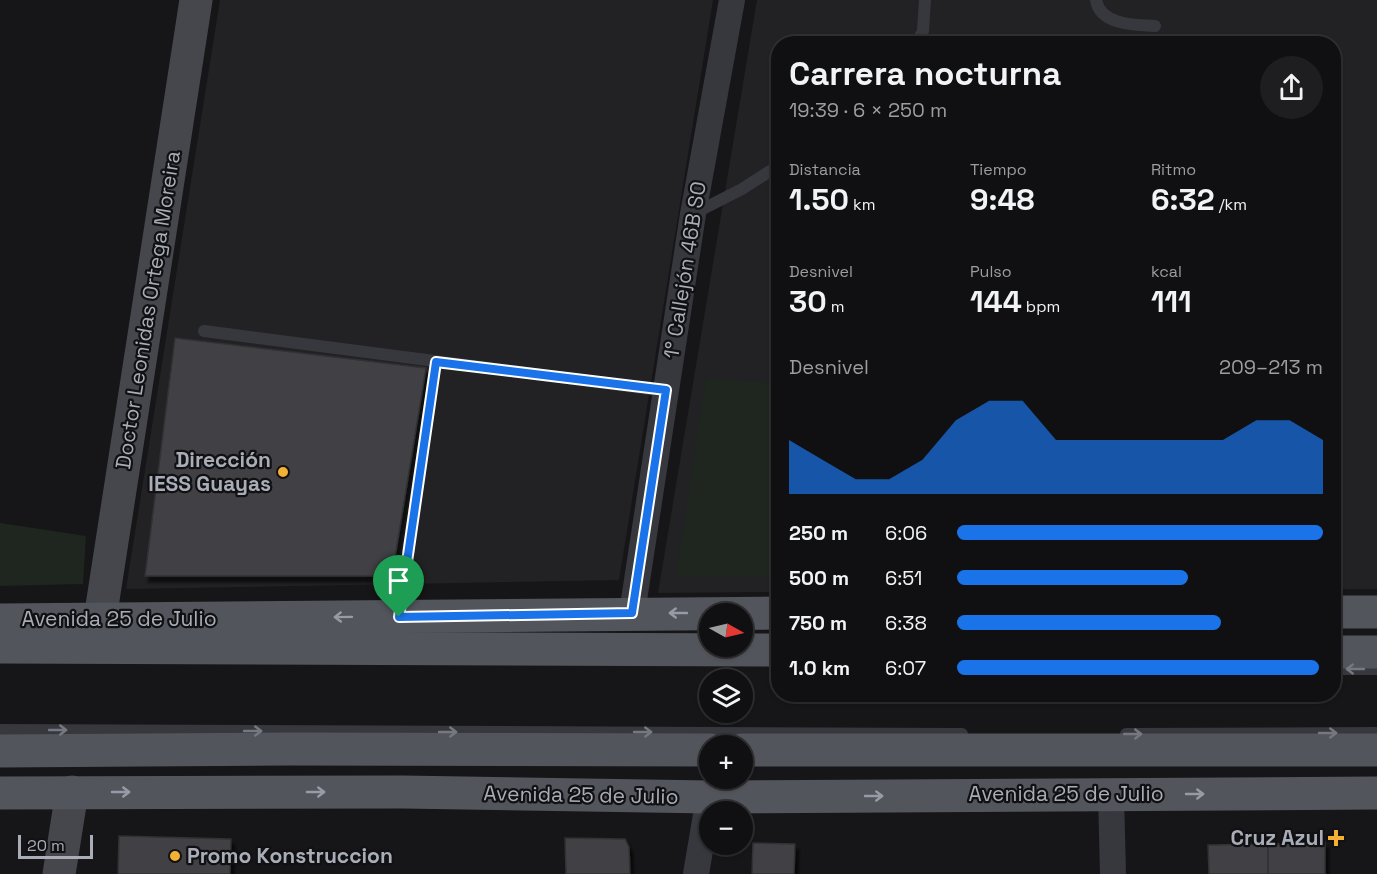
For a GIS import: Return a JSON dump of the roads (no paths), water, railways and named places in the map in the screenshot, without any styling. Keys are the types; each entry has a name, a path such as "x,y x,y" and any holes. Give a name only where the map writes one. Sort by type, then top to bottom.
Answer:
{"main road":[{"path":"1341,612 1377,612"},
{"name":"Avenida 25 de Julio","path":"0,620 771,613"},
{"path":"753,638 771,634"},
{"name":"Avenida 25 de Julio","path":"0,647 699,648"},
{"name":"Avenida 25 de Julio","path":"753,649 771,650"},
{"path":"1341,652 1377,652"},
{"name":"Avenida 25 de Julio","path":"753,750 961,742 1377,750"},
{"path":"774,796 961,742"},
{"path":"287,749 403,792"},
{"name":"Avenida 25 de Julio","path":"0,751 699,750"},
{"name":"Avenida 25 de Julio","path":"0,793 403,792 709,797 1377,793"}],"street":[{"name":"Doctor Leonidas Ortega Moreira","path":"100,620 196,0"},
{"name":"1° Callejón 46B SO","path":"632,613 693,214 732,0"},
{"path":"59,874 72,792"},
{"path":"1111,794 1113,874"},
{"path":"696,874 709,797"}],"lane":[{"path":"920,36 923,31 925,0"},
{"path":"1096,0 1097,7 1122,24 1155,26"},
{"path":"693,214 742,189 771,170"},
{"path":"204,331 666,390"},
{"path":"399,617 436,362"},
{"path":"1341,669 1377,669"},
{"name":"Avenida 25 de Julio","path":"0,730 961,742 1012,738"},
{"path":"1114,734 1377,733"}],"place":[{"name":"Dirección IESS Guayas","path":"283,472"},
{"name":"Cruz Azul","path":"1336,838"},
{"name":"Promo Konstruccion","path":"175,856"}]}
